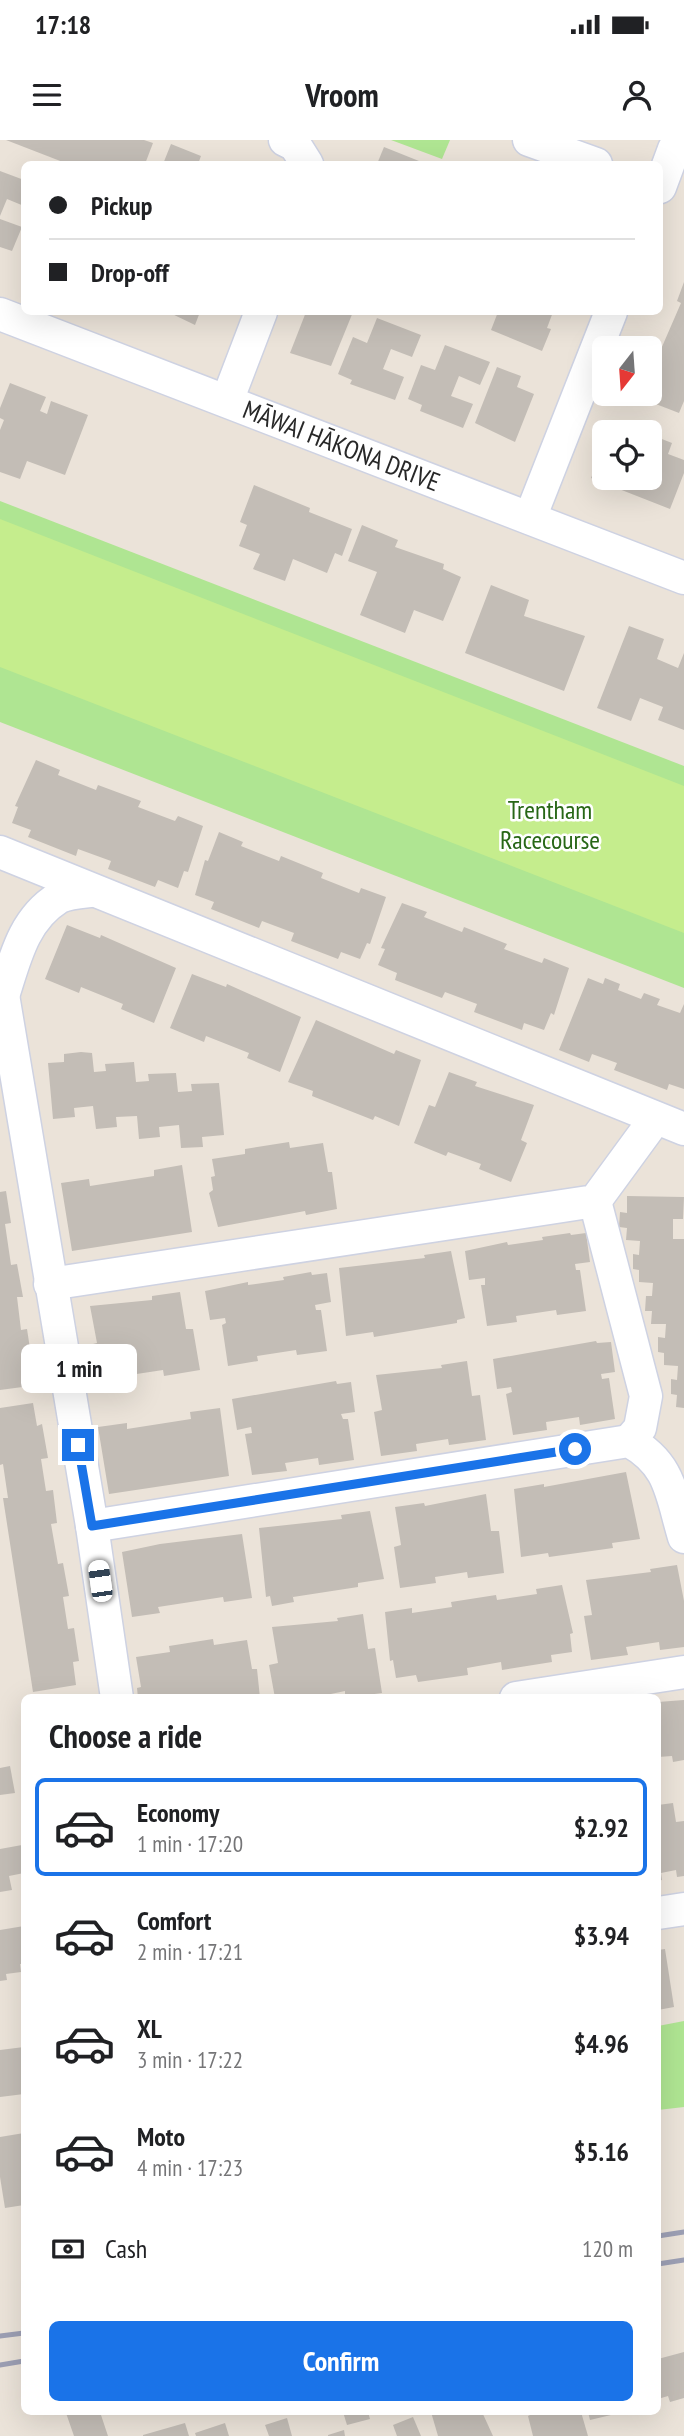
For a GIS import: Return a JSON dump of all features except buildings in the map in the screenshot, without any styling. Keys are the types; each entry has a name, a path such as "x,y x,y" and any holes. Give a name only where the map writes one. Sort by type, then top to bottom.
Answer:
{"street":[{"path":"285,140 295,145 305,161"},
{"path":"529,140 588,161"},
{"path":"663,179 674,149"},
{"name":"MĀWAI HĀKONA DRIVE","path":"0,314 684,578"},
{"path":"227,401 260,315"},
{"path":"530,518 610,315"},
{"path":"0,852 90,891 684,1129"},
{"path":"90,891 60,897 29,926 2,986 92,1526 116,1694"},
{"path":"50,1284 594,1201 654,1119"},
{"path":"594,1201 646,1396 640,1428 629,1441"},
{"path":"92,1526 629,1441 648,1451 663,1468 684,1537"},
{"path":"542,1694 684,1672"},
{"path":"661,1913 684,1909"}],"green space":[{"path":"391,140 450,140 442,159"},
{"name":"Trentham Racecourse","path":"0,501 684,766 684,988 0,722"},
{"name":"Trentham Racecourse","path":"0,519 684,786 684,933 0,667"},
{"path":"684,2021 684,2107 661,2110 661,2025"}],"railway":[{"path":"661,2236 684,2232"},
{"path":"661,2264 684,2260"},
{"path":"0,2336 21,2333"},
{"path":"0,2365 21,2362"}],"route":[{"path":"78,1445 92,1526 575,1449"}]}
